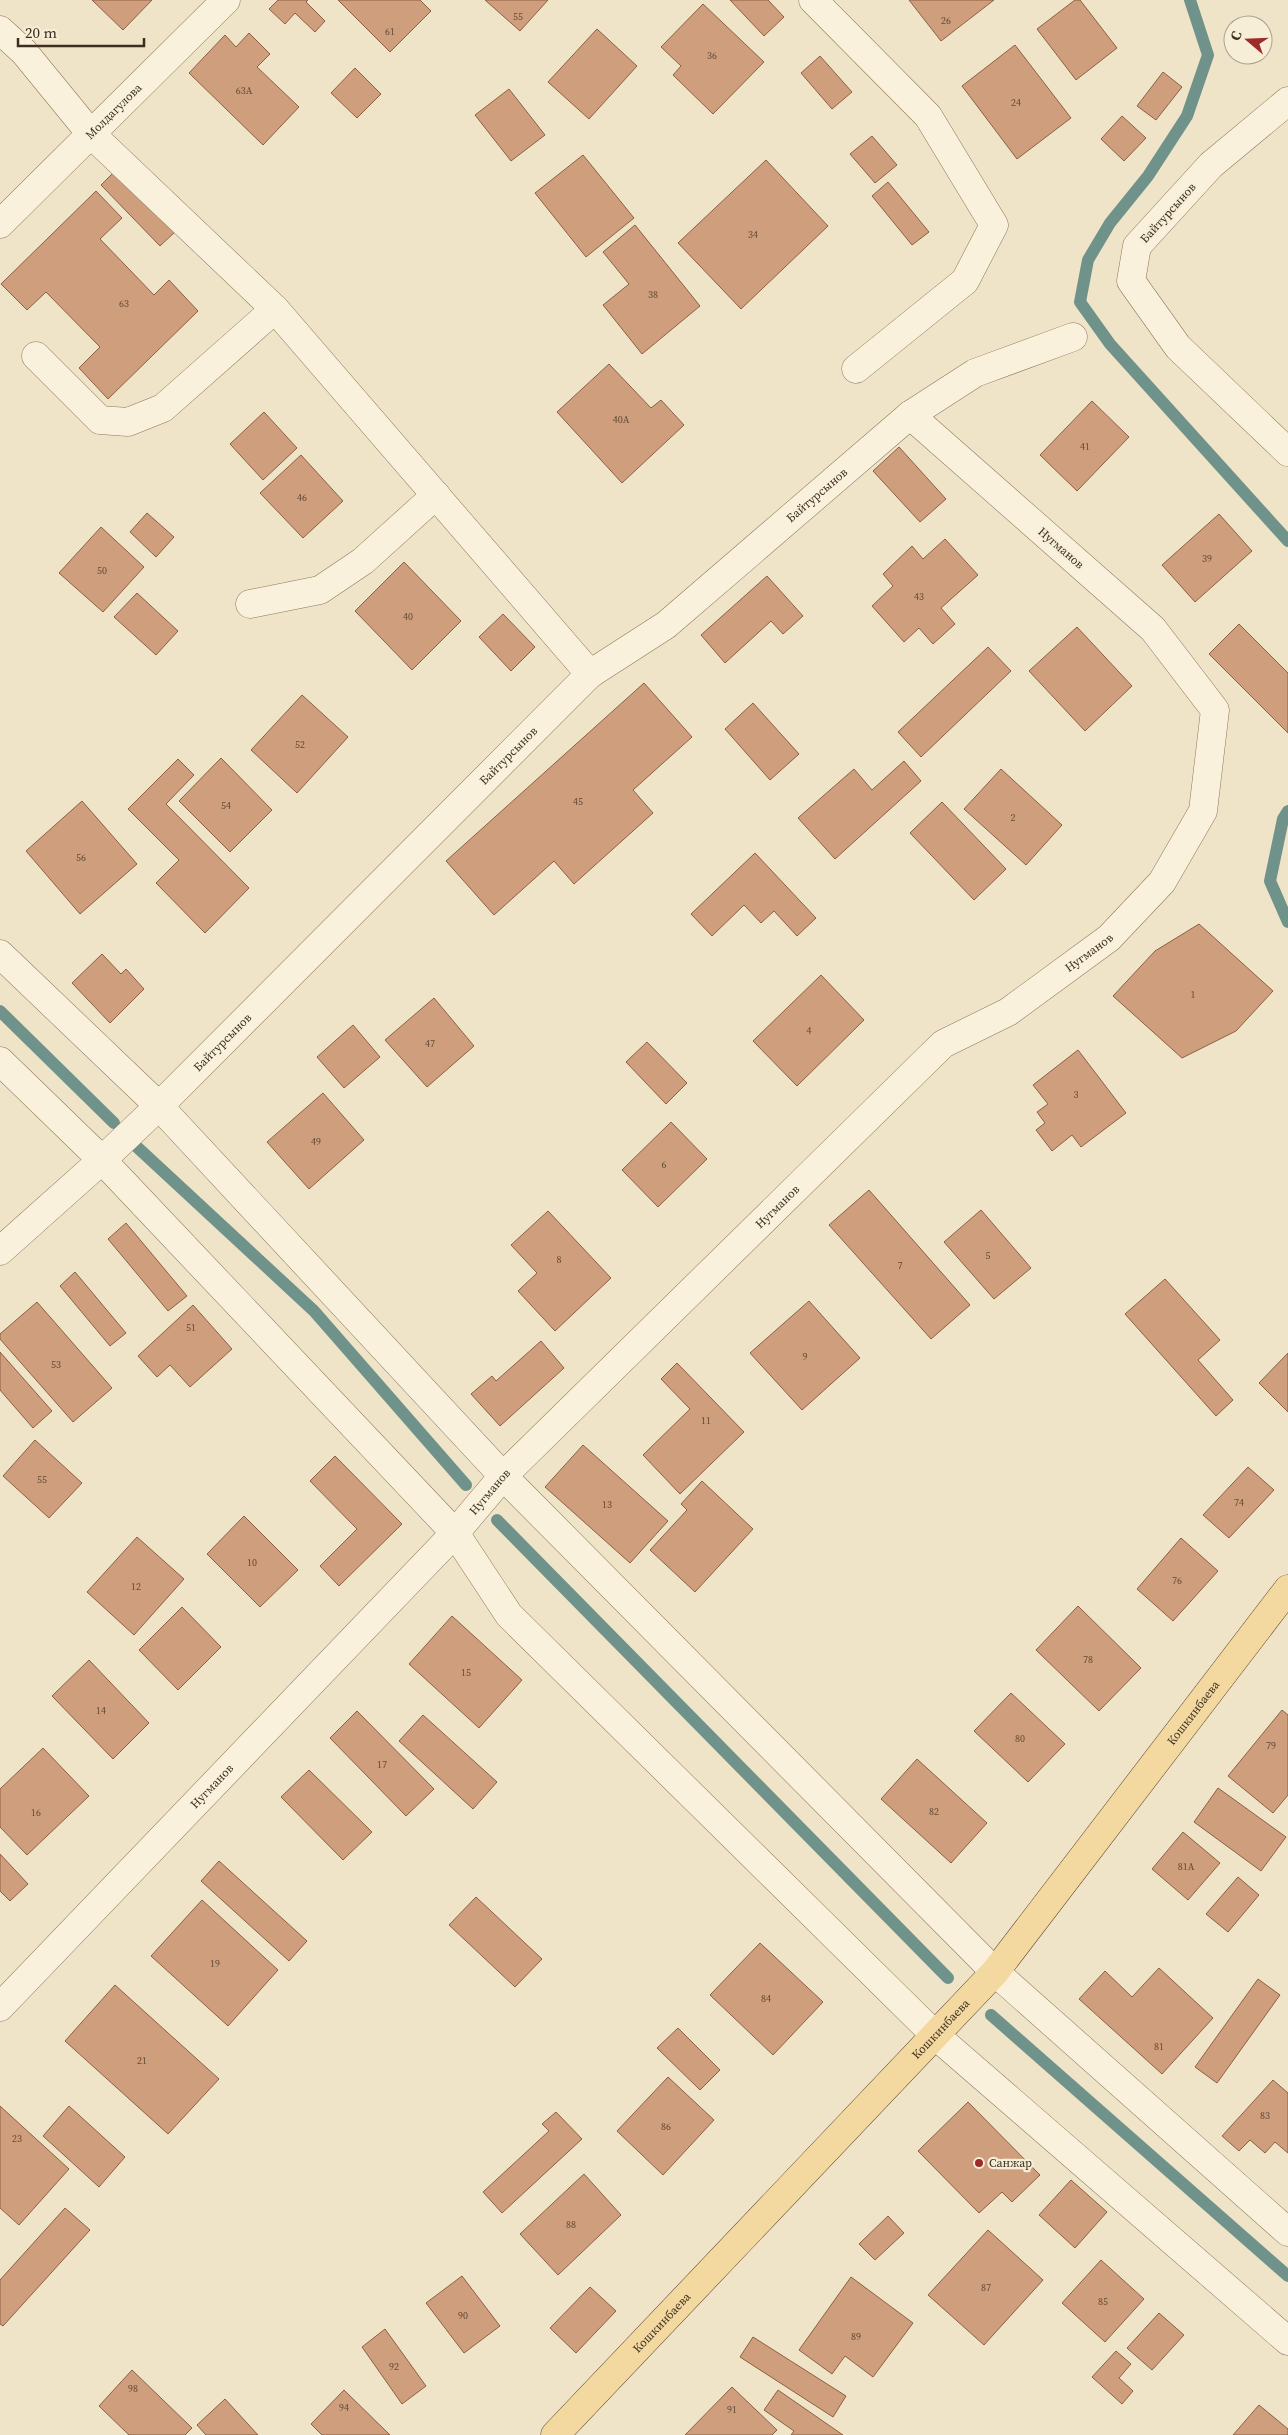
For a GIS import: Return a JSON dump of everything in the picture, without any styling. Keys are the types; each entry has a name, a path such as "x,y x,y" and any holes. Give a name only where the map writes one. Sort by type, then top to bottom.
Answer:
{"main road":[{"name":"Кошкинбаева","path":"555,2435 995,1972 1288,1590"}],"street":[{"name":"Молдагулова","path":"0,224 226,0"},
{"path":"813,0 928,116 994,226 965,281 856,369"},
{"path":"0,30 24,52 91,134 275,309 590,674"},
{"name":"Байтурсынов","path":"1288,101 1211,165 1137,246 1131,281 1178,347 1288,452"},
{"path":"36,356 100,420 128,422 163,408 275,309"},
{"name":"Байтурсынов","path":"0,1251 159,1106 590,674 666,625 910,415 975,373 1073,337"},
{"name":"Нугманов","path":"0,2007 455,1533 503,1476 943,1044 1008,1012 1109,938 1162,882 1202,811 1215,710 1154,629 910,415"},
{"path":"250,604 320,590 363,561 436,495"},
{"path":"0,954 159,1106 503,1476 995,1972 1288,2232"},
{"path":"0,1061 102,1160 455,1533 509,1615 936,2036 1288,2341"}],"building":[{"path":"92,0 152,0 123,30"},
{"path":"278,0 308,0 306,2 325,21 315,32 295,13 285,24 269,9"},
{"path":"338,0 420,0 431,11 390,52"},
{"path":"485,0 548,0 520,31"},
{"path":"730,0 768,0 784,17 764,36"},
{"path":"909,0 994,0 941,41"},
{"path":"1075,0 1080,0 1117,48 1076,80 1037,29"},
{"path":"703,4 764,62 713,114 673,75 681,66 661,47"},
{"path":"597,29 637,66 589,119 548,82"},
{"path":"249,33 270,54 257,67 299,107 263,145 189,73 225,35 236,47"},
{"path":"1015,45 1071,118 1017,159 962,86"},
{"path":"820,56 852,92 832,109 801,73"},
{"path":"355,68 381,94 357,118 331,93"},
{"path":"1163,72 1182,87 1156,120 1137,106"},
{"path":"509,89 545,135 511,161 475,115"},
{"path":"1122,116 1146,138 1124,161 1101,139"},
{"path":"872,136 897,165 875,183 850,154"},
{"path":"583,155 634,218 586,257 535,193"},
{"path":"766,160 828,226 741,309 678,243"},
{"path":"116,170 176,231 160,246 101,185"},
{"path":"888,182 929,232 912,245 872,196"},
{"path":"96,191 122,218 100,239 154,295 169,280 198,311 108,399 79,368 100,347 46,292 27,310 1,284"},
{"path":"635,225 700,306 642,354 603,305 629,284 603,252"},
{"path":"609,364 651,408 661,400 684,425 622,483 557,412"},
{"path":"1092,401 1129,437 1077,491 1040,455"},
{"path":"264,412 297,448 263,480 230,444"},
{"path":"899,447 946,499 920,522 873,471"},
{"path":"301,455 343,501 303,538 260,493"},
{"path":"147,513 174,537 156,557 130,532"},
{"path":"1219,514 1252,551 1195,602 1162,565"},
{"path":"101,527 144,567 103,612 59,573"},
{"path":"945,539 978,575 941,608 955,624 933,644 919,628 904,642 872,606 893,586 883,574 912,546 923,559"},
{"path":"404,562 461,621 412,670 355,611"},
{"path":"767,576 803,616 783,634 771,621 725,663 701,635"},
{"path":"137,593 178,631 156,655 114,617"},
{"path":"503,614 535,647 511,671 479,637"},
{"path":"1239,624 1288,673 1288,733 1209,654"},
{"path":"1077,627 1132,686 1085,731 1029,671"},
{"path":"988,647 1011,671 921,757 898,732"},
{"path":"644,683 692,737 633,790 653,813 574,884 554,861 494,915 446,861"},
{"path":"302,695 348,737 297,793 251,750"},
{"path":"753,703 799,754 770,780 725,729"},
{"path":"221,758 272,810 230,852 179,801"},
{"path":"178,759 194,775 166,804 249,888 205,933 156,883 179,860 128,809"},
{"path":"904,761 921,781 835,859 798,818 854,769 872,790"},
{"path":"1001,769 1062,825 1026,865 964,809"},
{"path":"82,801 137,864 80,914 26,851"},
{"path":"942,802 1006,869 974,900 910,833"},
{"path":"755,853 816,918 797,936 774,911 761,923 744,905 712,936 691,914"},
{"path":"1199,924 1273,991 1236,1031 1182,1058 1113,996 1155,951"},
{"path":"102,954 121,974 126,969 144,989 110,1023 72,983"},
{"path":"821,975 864,1020 797,1086 753,1041"},
{"path":"434,998 474,1046 427,1087 385,1040"},
{"path":"353,1025 380,1057 344,1088 317,1057"},
{"path":"647,1042 687,1083 666,1104 626,1062"},
{"path":"1078,1050 1126,1113 1081,1147 1072,1135 1052,1151 1036,1130 1045,1123 1037,1112 1048,1104 1033,1085"},
{"path":"323,1093 364,1140 309,1189 267,1142"},
{"path":"671,1122 707,1159 658,1207 622,1170"},
{"path":"869,1190 970,1305 931,1339 829,1225"},
{"path":"981,1210 1031,1268 994,1299 944,1242"},
{"path":"548,1211 611,1278 555,1331 518,1291 537,1273 511,1245"},
{"path":"126,1223 187,1296 168,1311 108,1239"},
{"path":"75,1272 126,1333 110,1346 60,1286"},
{"path":"1165,1279 1220,1340 1198,1360 1233,1400 1216,1416 1125,1314"},
{"path":"809,1301 860,1358 802,1410 750,1353"},
{"path":"37,1302 112,1388 73,1422 0,1339 0,1334"},
{"path":"193,1305 232,1349 190,1387 170,1365 157,1377 138,1356"},
{"path":"541,1341 564,1368 500,1426 471,1394 492,1376 496,1381"},
{"path":"0,1352 52,1411 33,1428 0,1390"},
{"path":"1288,1353 1288,1412 1259,1383"},
{"path":"677,1363 744,1432 680,1494 643,1455 690,1409 661,1379"},
{"path":"35,1440 82,1483 49,1518 3,1476"},
{"path":"583,1445 668,1521 630,1563 545,1487"},
{"path":"335,1456 402,1524 339,1586 320,1566 357,1529 310,1481"},
{"path":"1248,1467 1274,1490 1229,1538 1203,1515"},
{"path":"702,1481 753,1529 695,1592 650,1550 687,1510 681,1504"},
{"path":"244,1516 298,1570 260,1607 207,1554"},
{"path":"137,1537 184,1579 134,1635 87,1592"},
{"path":"1181,1538 1218,1571 1173,1621 1137,1589"},
{"path":"1078,1606 1141,1668 1099,1711 1036,1650"},
{"path":"182,1607 221,1647 178,1690 139,1650"},
{"path":"452,1616 522,1680 479,1728 409,1664"},
{"path":"89,1660 149,1723 113,1759 52,1696"},
{"path":"1011,1693 1065,1744 1028,1782 974,1731"},
{"path":"1282,1710 1288,1715 1288,1795 1273,1813 1228,1776"},
{"path":"357,1711 434,1789 406,1816 330,1738"},
{"path":"423,1715 497,1782 473,1809 399,1741"},
{"path":"43,1748 89,1796 27,1855 0,1827 0,1789"},
{"path":"917,1759 987,1823 951,1863 881,1799"},
{"path":"309,1770 372,1832 343,1860 281,1797"},
{"path":"1218,1788 1286,1837 1261,1871 1194,1822"},
{"path":"1183,1832 1220,1863 1188,1900 1152,1869"},
{"path":"0,1854 28,1884 10,1901 0,1891"},
{"path":"219,1861 307,1941 289,1961 201,1881"},
{"path":"1238,1877 1259,1895 1228,1932 1206,1914"},
{"path":"476,1897 542,1959 515,1987 449,1925"},
{"path":"202,1900 278,1970 228,2026 151,1956"},
{"path":"760,1943 823,2002 773,2055 710,1995"},
{"path":"1159,1968 1213,2018 1162,2074 1079,1999 1105,1971 1132,1997"},
{"path":"1258,1979 1280,1995 1217,2083 1195,2067"},
{"path":"115,1985 219,2079 168,2134 65,2041"},
{"path":"678,2028 720,2070 700,2090 657,2048"},
{"path":"668,2077 714,2120 663,2175 617,2131"},
{"path":"1273,2080 1288,2093 1288,2153 1275,2142 1265,2153 1250,2140 1239,2151 1222,2136"},
{"name":"Санжар","path":"968,2102 1040,2175 1012,2202 1002,2192 979,2213 918,2151"},
{"path":"0,2106 69,2169 19,2225 0,2208"},
{"path":"69,2106 125,2157 99,2187 43,2136"},
{"path":"556,2112 582,2139 502,2213 483,2192 549,2131 542,2124"},
{"path":"584,2174 621,2215 558,2275 520,2234"},
{"path":"1071,2180 1107,2212 1075,2248 1039,2215"},
{"path":"65,2208 90,2230 3,2326 0,2324 0,2280"},
{"path":"888,2216 904,2233 875,2260 859,2244"},
{"path":"988,2230 1043,2280 984,2345 928,2295"},
{"path":"1101,2260 1144,2299 1105,2342 1062,2303"},
{"path":"462,2276 500,2326 464,2353 426,2303"},
{"path":"851,2277 913,2323 873,2377 845,2356 832,2374 799,2350"},
{"path":"590,2287 616,2311 576,2353 550,2328"},
{"path":"1159,2313 1184,2335 1152,2370 1127,2348"},
{"path":"385,2329 426,2386 402,2404 362,2347"},
{"path":"753,2337 846,2396 833,2417 740,2357"},
{"path":"1116,2351 1131,2364 1119,2378 1133,2391 1122,2404 1092,2377"},
{"path":"132,2370 192,2428 185,2435 129,2435 99,2406"},
{"path":"732,2387 777,2430 772,2435 685,2435"},
{"path":"344,2390 390,2435 322,2435 311,2424"},
{"path":"778,2390 843,2435 791,2435 794,2431 764,2410"},
{"path":"225,2399 258,2435 206,2435 197,2425"},
{"path":"1259,2405 1288,2429 1288,2435 1233,2435"}],"waterway":[{"path":"1190,0 1208,55 1187,116 1148,176 1110,223 1088,260 1080,302 1110,344 1288,541"},
{"path":"1288,811 1283,819 1270,881 1288,922"},
{"path":"0,1011 114,1123"},
{"path":"137,1147 314,1311 466,1485"},
{"path":"497,1520 948,1978"},
{"path":"991,2015 1288,2276"}],"place":[{"name":"Санжар","path":"979,2163"}]}
